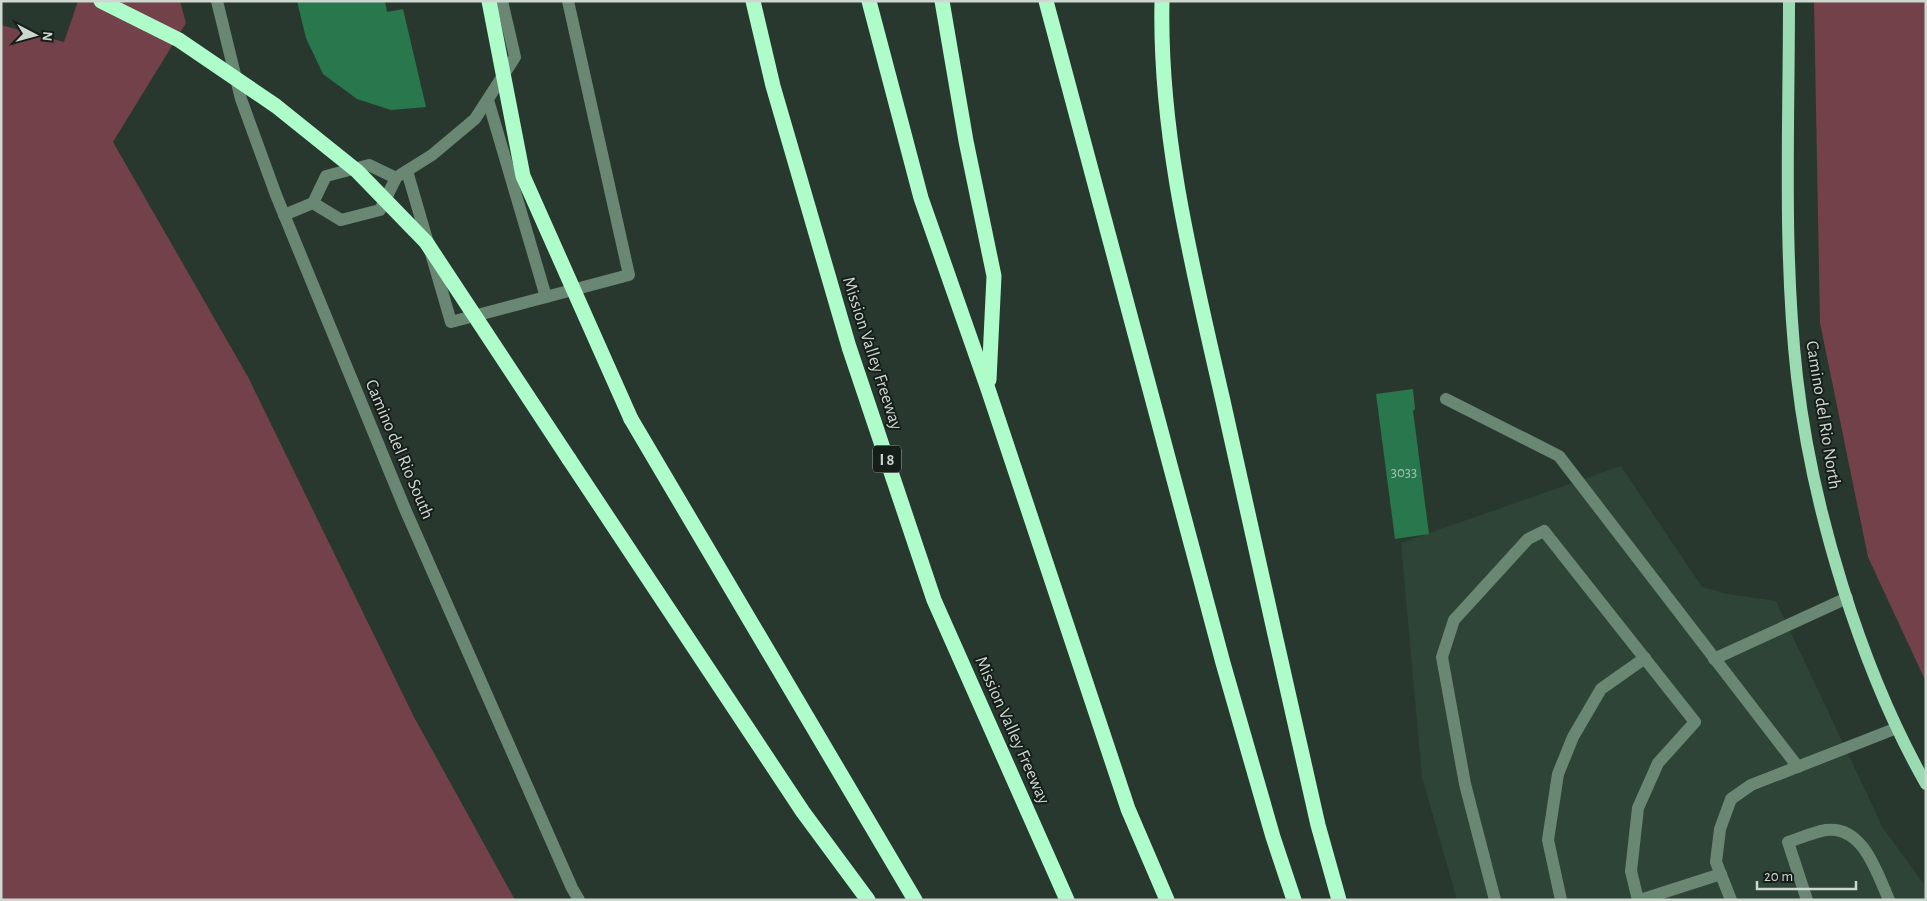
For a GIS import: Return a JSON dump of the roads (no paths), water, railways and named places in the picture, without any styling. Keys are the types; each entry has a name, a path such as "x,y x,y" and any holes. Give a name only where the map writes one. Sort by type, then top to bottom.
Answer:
{"highway":[{"path":"101,1 179,40 276,106 357,171 426,242 803,812 868,900"},
{"path":"489,1 523,176 631,419 915,900"},
{"name":"Mission Valley Freeway","path":"753,1 773,86 849,347 934,600 1067,900"},
{"path":"869,1 921,198 988,389 1128,809 1167,900"},
{"path":"942,1 966,141 994,276 988,389"},
{"path":"1046,1 1226,672 1273,837 1294,900"},
{"path":"1162,1 1161,45 1174,170 1198,289 1318,825 1339,900"}],"main road":[{"name":"Camino del Rio North","path":"1788,1 1791,304 1797,378 1810,454 1826,526 1847,598 1866,652 1897,728 1926,784"}],"street":[{"name":"Camino del Rio South","path":"217,1 241,98 284,215 405,509 568,879 579,900"},
{"path":"313,203 340,220 380,210 401,175 432,154 475,119 515,57 502,1"},
{"path":"401,175 451,322 629,275 568,1"},
{"path":"488,100 546,297"},
{"path":"284,215 313,203 326,176 369,165 401,175"},
{"path":"1446,399 1559,456 1798,767"},
{"path":"1495,900 1465,784 1442,657 1454,620 1528,539 1544,531 1695,722 1658,763 1638,808 1631,870 1639,900 1721,874"},
{"path":"1714,659 1847,598"},
{"path":"1561,900 1548,840 1558,774 1573,737 1601,689 1645,658"},
{"path":"1731,900 1716,862 1720,829 1731,799 1751,785 1897,728"},
{"path":"1807,900 1788,842 1826,830 1846,832 1860,843 1872,861 1889,900"}]}
